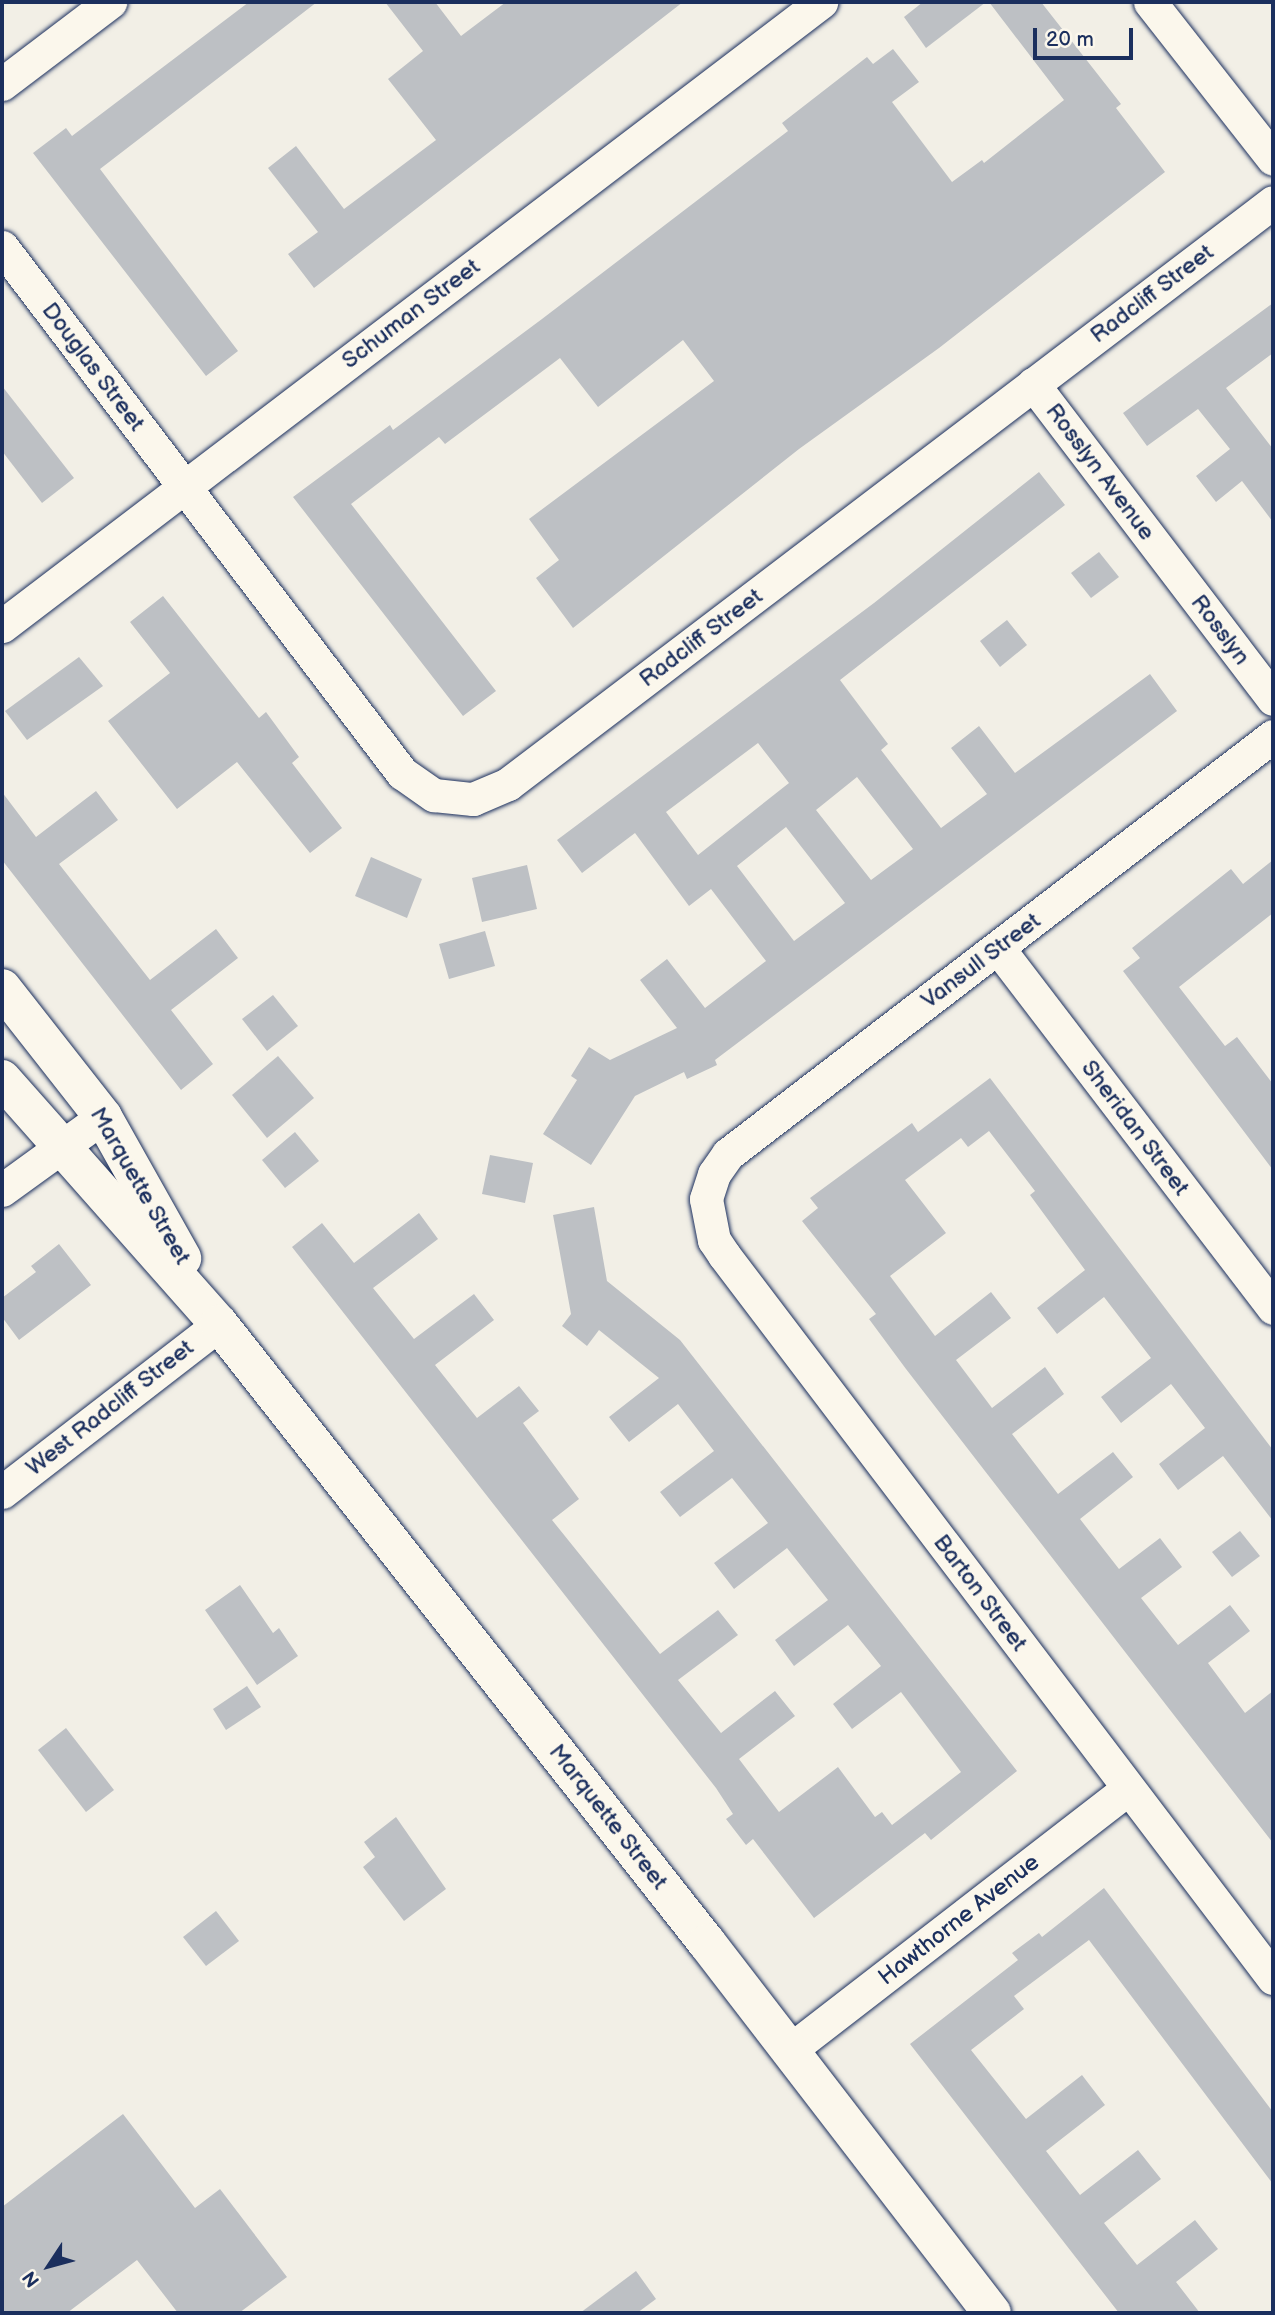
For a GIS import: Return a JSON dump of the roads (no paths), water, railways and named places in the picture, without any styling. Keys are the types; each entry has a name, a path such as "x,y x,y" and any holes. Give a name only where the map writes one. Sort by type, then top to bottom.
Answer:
{"street":[{"path":"2,84 110,2"},
{"name":"Schuman Street","path":"2,626 821,2"},
{"path":"1150,2 1273,159"},
{"name":"Radcliff Street","path":"184,486 402,773 434,795 473,799 509,784 1273,202"},
{"name":"Douglas Street","path":"2,247 184,486"},
{"name":"Rosslyn Avenue","path":"1033,384 1168,560"},
{"name":"Rosslyn","path":"1168,560 1273,699"},
{"name":"Vansull Street","path":"706,1199 713,1174 728,1154 1273,736"},
{"name":"Sheridan Street","path":"998,948 1273,1308"},
{"name":"Marquette Street","path":"2,988 103,1117 219,1324"},
{"name":"Marquette Street","path":"2,1079 219,1324 790,2050 992,2313"},
{"path":"2,1190 64,1148 103,1117"},
{"name":"Barton Street","path":"706,1199 715,1240 724,1255 1273,1978"},
{"name":"West Radcliff Street","path":"2,1492 219,1324"},
{"name":"Hawthorne Avenue","path":"790,2050 1128,1789"}]}
